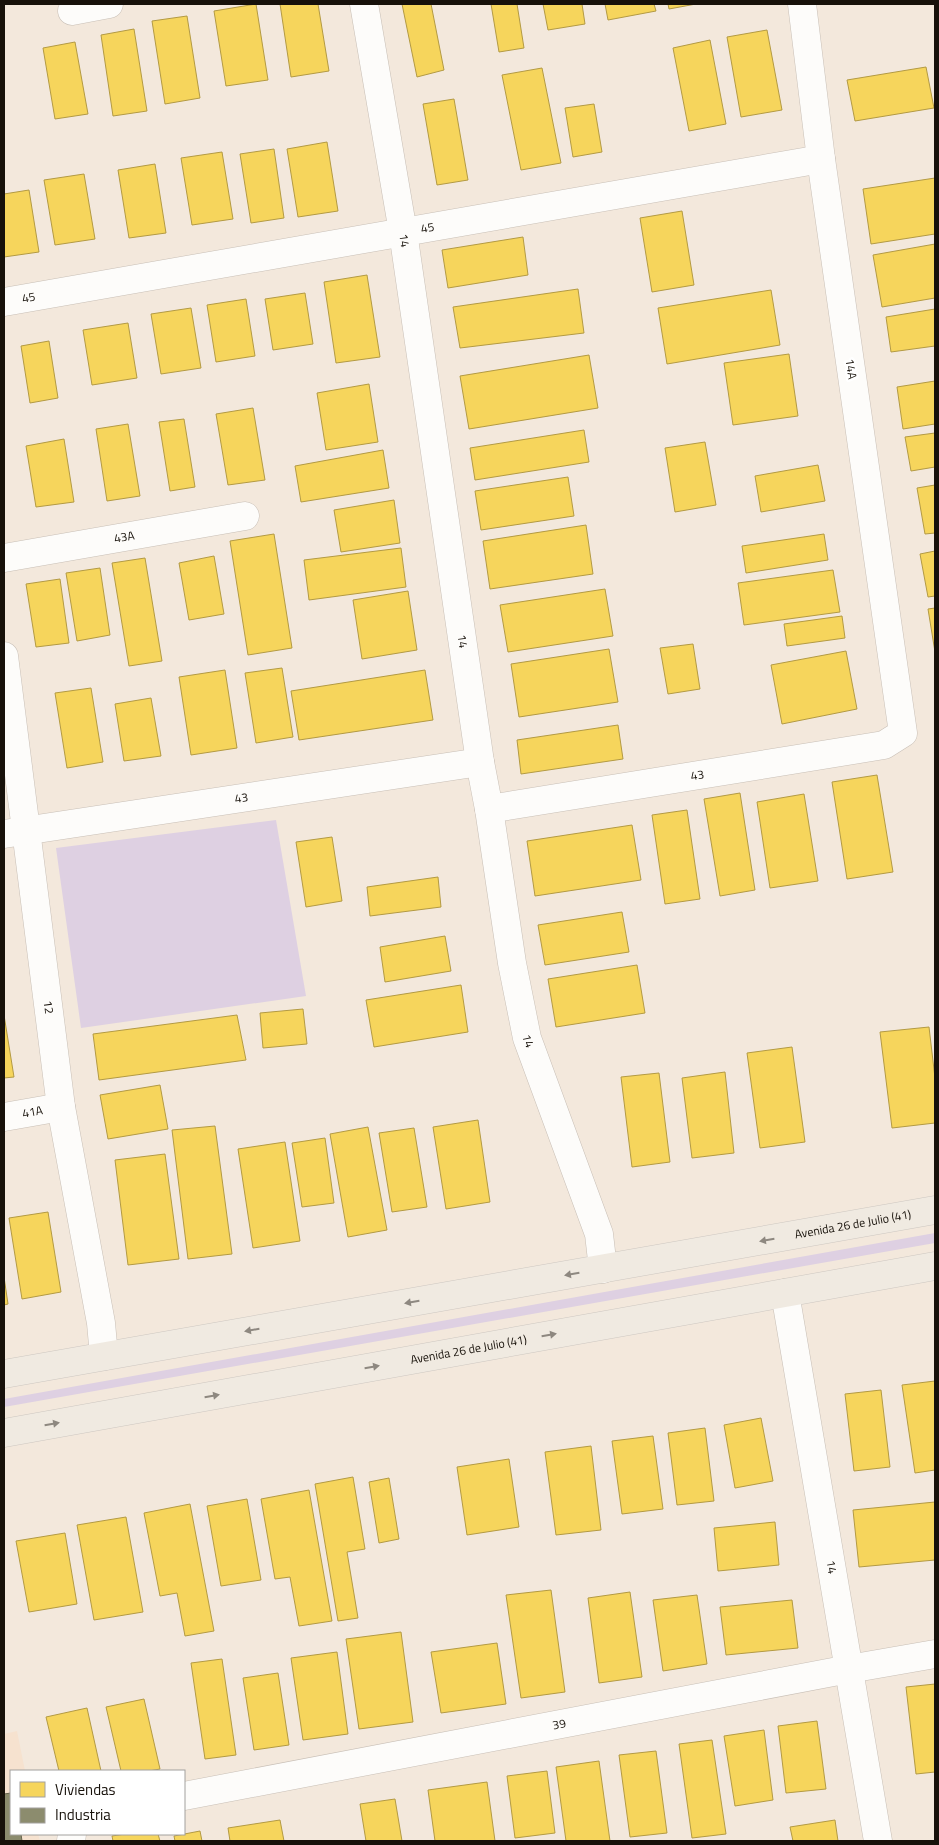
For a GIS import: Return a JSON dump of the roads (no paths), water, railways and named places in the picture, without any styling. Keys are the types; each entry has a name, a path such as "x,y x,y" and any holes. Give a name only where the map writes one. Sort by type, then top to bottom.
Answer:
{"main road":[{"name":"Avenida 26 de Julio (41)","path":"4,1374 935,1210"},
{"name":"Avenida 26 de Julio (41)","path":"4,1433 935,1266"}],"street":[{"path":"72,11 109,4"},
{"name":"14","path":"364,4 402,232 480,762 512,963 527,1038 599,1234 603,1269"},
{"name":"14A","path":"802,4 821,159 902,733"},
{"name":"45","path":"4,302 821,159"},
{"name":"43A","path":"4,558 245,516"},
{"name":"12","path":"4,656 15,833 61,1107 101,1323 104,1356"},
{"name":"43","path":"489,809 884,746 902,733"},
{"name":"43","path":"15,833 480,762"},
{"name":"41A","path":"4,1117 61,1107"},
{"name":"14","path":"785,1293 878,1841"},
{"name":"39","path":"185,1796 935,1654"}]}
